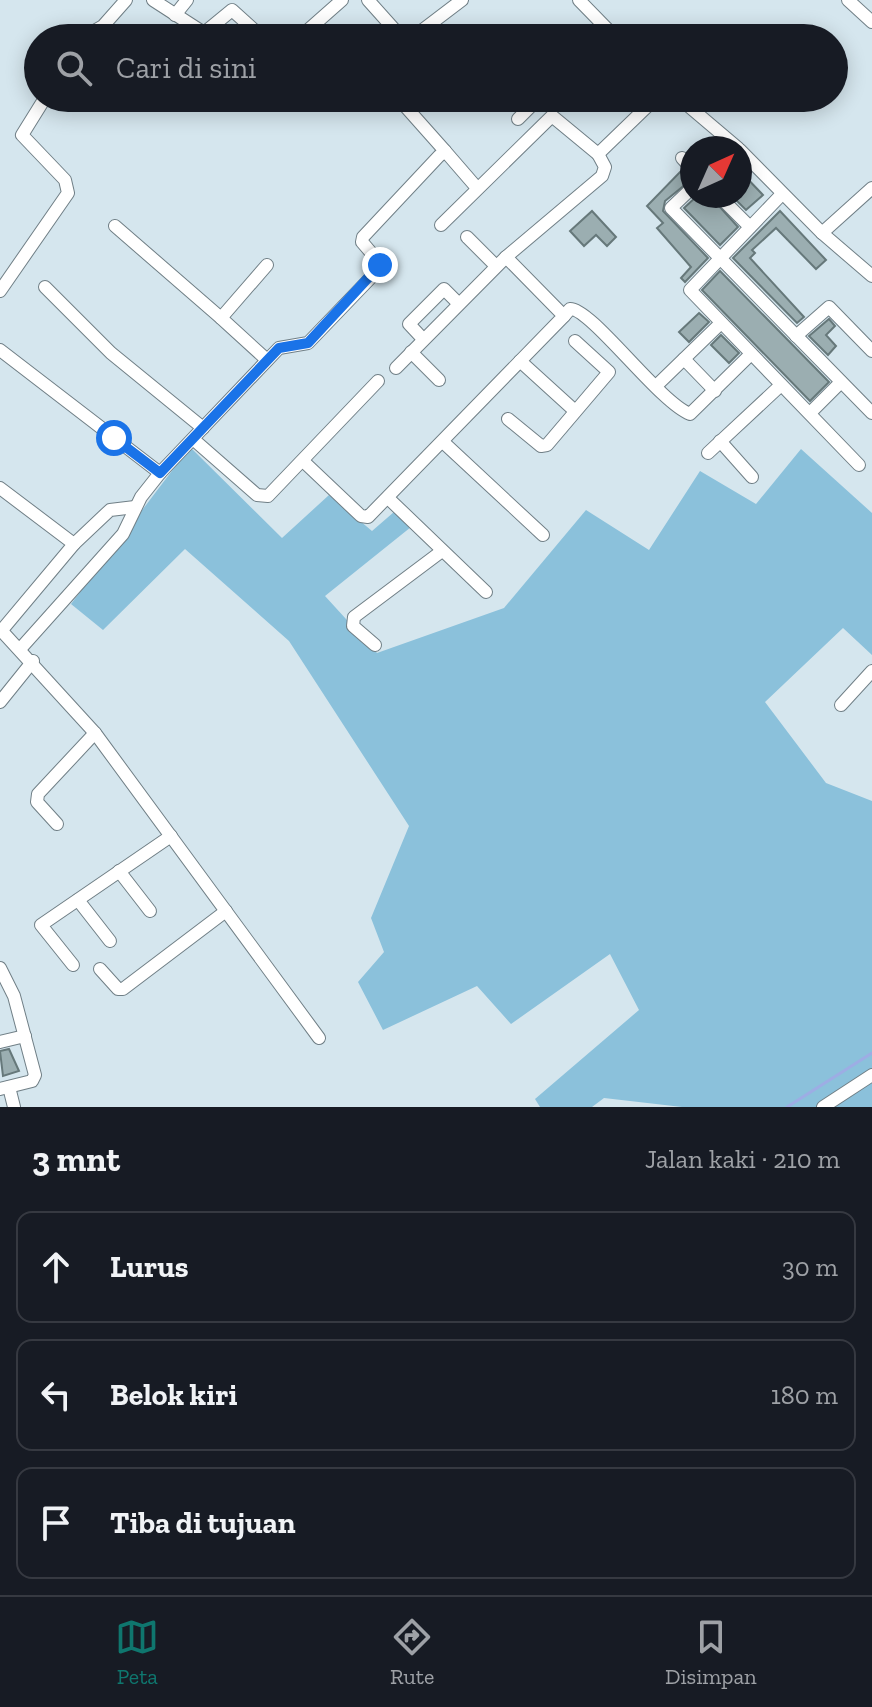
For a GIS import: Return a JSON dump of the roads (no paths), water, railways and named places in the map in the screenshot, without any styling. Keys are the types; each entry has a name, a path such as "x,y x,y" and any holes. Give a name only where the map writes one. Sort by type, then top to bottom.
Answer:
{"street":[{"path":"105,24 126,0"},
{"path":"153,0 190,24"},
{"path":"175,15 187,0"},
{"path":"315,24 342,0"},
{"path":"368,0 389,24"},
{"path":"430,24 462,0"},
{"path":"848,0 872,22"},
{"path":"582,1 603,24"},
{"path":"215,24 232,10 248,24"},
{"path":"0,291 68,193 65,180 22,135 36,112"},
{"path":"410,112 477,188"},
{"path":"518,119 525,112"},
{"path":"396,368 500,261 602,176 605,167 598,154 549,112"},
{"path":"598,154 642,112"},
{"path":"695,112 724,136"},
{"path":"441,225 552,116"},
{"path":"21,648 119,540 135,507 160,473 267,360 283,346 308,343 380,268 379,262 362,242 363,237 445,151"},
{"path":"752,163 822,233 872,276"},
{"path":"822,233 872,188"},
{"path":"782,194 691,287 691,293 859,465"},
{"path":"660,219 680,199"},
{"path":"671,208 872,413"},
{"path":"731,208 750,227"},
{"path":"115,226 267,360"},
{"path":"467,237 564,316"},
{"path":"221,318 267,265"},
{"path":"45,287 111,353 203,428"},
{"path":"423,339 409,324 444,289 458,303"},
{"path":"796,336 829,307 872,351"},
{"path":"303,461 365,517 388,498 570,309 581,311 656,386 690,414 751,354"},
{"path":"656,386 721,323"},
{"path":"508,419 544,447 609,372 575,341"},
{"path":"0,350 160,473"},
{"path":"411,352 439,380"},
{"path":"684,359 715,391"},
{"path":"520,361 575,411"},
{"path":"193,439 263,497 272,494 378,381"},
{"path":"810,413 841,382"},
{"path":"708,453 781,385"},
{"path":"720,441 752,477"},
{"path":"443,442 543,535"},
{"path":"0,488 74,544"},
{"path":"388,498 486,592"},
{"path":"135,507 110,510 74,544 1,629 95,733 319,1038"},
{"path":"375,645 353,626 354,617 442,551"},
{"path":"0,702 33,661"},
{"path":"841,705 872,671"},
{"path":"57,824 37,802 38,794 95,733"},
{"path":"73,965 41,925 171,836"},
{"path":"119,871 150,911"},
{"path":"78,900 110,941"},
{"path":"100,969 118,989 123,989 226,911"},
{"path":"0,968 14,996 35,1075 32,1081 5,1088 14,1107"},
{"path":"0,999 14,996"},
{"path":"0,1042 25,1036"},
{"path":"823,1107 872,1075"}],"waterway":[{"path":"787,1107 872,1053"}]}
